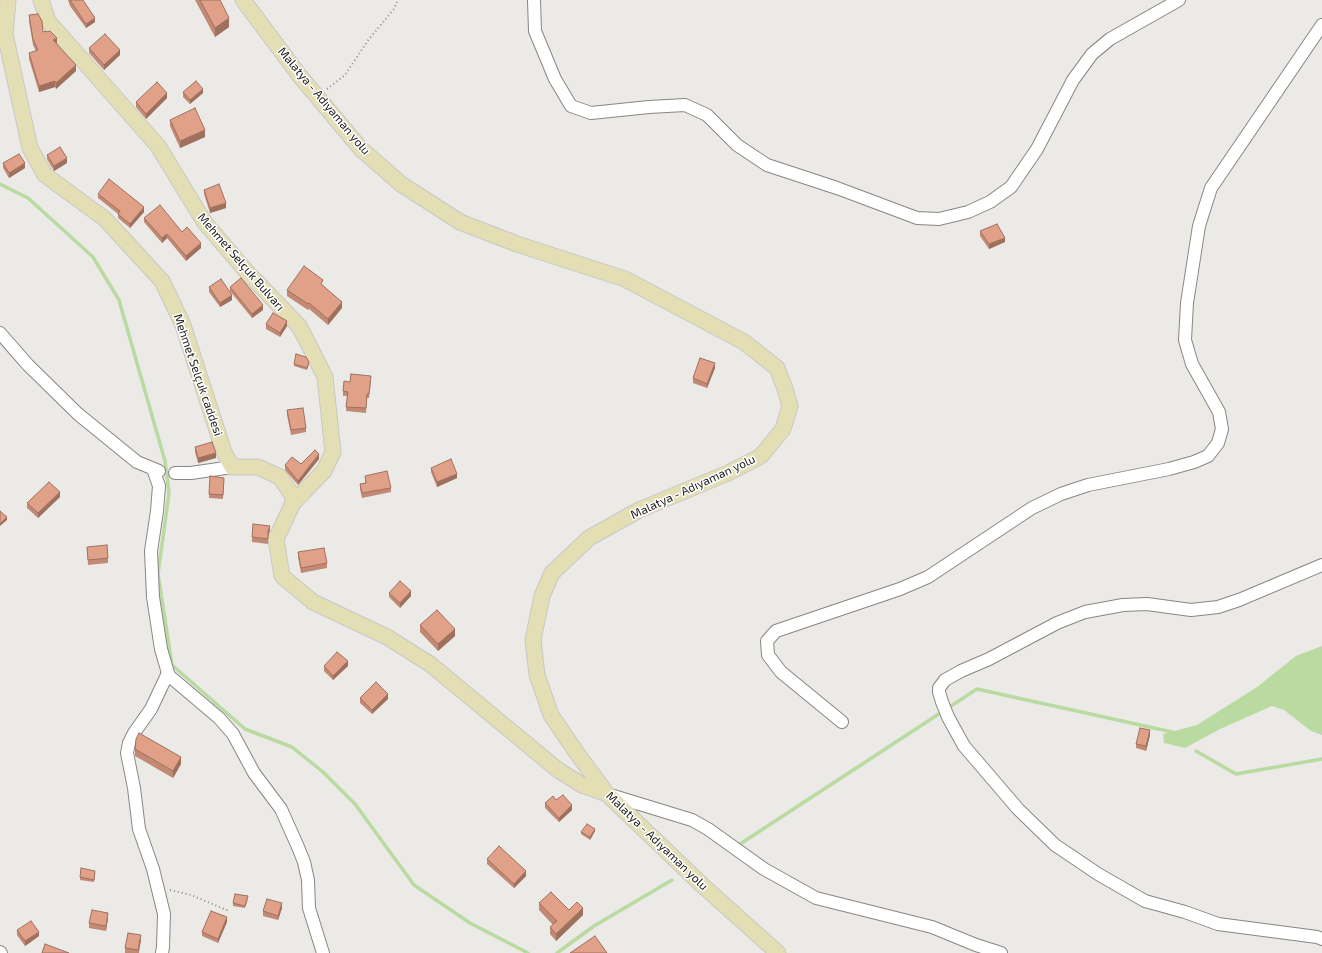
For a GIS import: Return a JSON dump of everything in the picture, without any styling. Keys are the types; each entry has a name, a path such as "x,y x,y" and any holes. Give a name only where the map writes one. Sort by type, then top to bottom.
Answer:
{"main road":[{"name":"Mehmet Selçuk caddesi","path":"8,0 5,34 30,148 45,175 105,219 162,281 183,325 224,452 232,467"},
{"name":"Mehmet Selçuk Bulvarı","path":"41,0 48,21 158,146 205,223 247,272 299,326 325,377 333,452 324,471 293,503 276,539 282,576 313,602 387,637 430,664 558,770 582,785 607,794"},
{"name":"Malatya - Adıyaman yolu","path":"244,0 299,75 361,149 401,184 460,222 517,244 625,279 744,342 777,368 790,406 784,429 761,456 728,473 639,510 589,538 552,573 542,596 533,640 537,675 552,715 576,752 607,794 702,885 778,953"},
{"path":"232,467 258,467 280,477 292,495 293,503"}],"street":[{"path":"534,0 534,31 555,79 571,106 591,113 649,107 685,106 707,115 737,145 767,165 837,188 917,218 939,219 968,212 990,202 1011,187 1037,148 1073,80 1092,54 1110,39 1179,0"},
{"path":"842,722 781,672 768,654 767,641 776,631 900,590 928,577 1032,508 1061,494 1088,485 1169,469 1194,462 1208,456 1218,443 1222,429 1218,412 1192,364 1185,340 1187,303 1199,226 1211,188 1322,25"},
{"path":"0,333 28,365 78,414 137,462 158,470 159,486 152,551 153,597 161,649 168,673 151,709 129,743 127,753 134,788 139,829 153,869 164,914 162,953"},
{"path":"175,473 191,473 232,467"},
{"path":"1322,564 1246,597 1218,607 1191,610 1147,604 1123,605 1085,612 961,671 945,680 939,688 942,702 948,717 964,746 1018,809 1055,845 1105,878 1145,901 1185,912 1218,924 1317,937 1322,939"},
{"path":"167,674 219,718 233,734 254,773 281,809 304,862 308,880 309,908 323,953"},
{"path":"607,794 692,820 708,829 764,870 816,898 932,926 976,945 1001,953"}],"path":[{"path":"317,97 345,75 369,39 394,9 398,0"},
{"path":"158,888 191,895 229,911"}],"shaded area":[{"path":"1322,646 1322,735 1311,731 1284,710 1272,706 1220,729 1185,748 1164,743 1163,734 1197,725 1257,687 1296,656"}],"building":[{"path":"70,0 83,0 95,18 86,24"},
{"path":"200,0 220,0 229,18 215,28"},
{"path":"38,14 42,21 43,32 50,31 57,38 53,40 76,65 56,83 55,81 39,86 29,53 38,50 33,39 29,15"},
{"path":"105,34 120,50 104,65 89,48"},
{"path":"196,81 203,89 190,100 183,92"},
{"path":"157,82 167,93 146,114 136,102"},
{"path":"195,108 205,130 180,141 170,120"},
{"path":"60,147 67,158 54,166 47,155"},
{"path":"19,154 25,163 9,173 3,163"},
{"path":"109,179 144,207 130,224 118,214 120,211 98,194"},
{"path":"219,184 226,203 210,208 204,190"},
{"path":"160,205 182,232 187,227 201,243 186,256 167,234 162,238 144,218"},
{"path":"997,224 1005,238 989,244 980,231"},
{"path":"304,266 323,280 321,284 342,302 328,319 309,303 308,304 287,290"},
{"path":"241,278 263,305 252,314 230,287"},
{"path":"221,279 232,295 220,303 209,287"},
{"path":"273,313 287,321 280,333 266,324"},
{"path":"296,354 306,357 309,362 307,368 294,364"},
{"path":"700,358 715,363 707,384 693,378"},
{"path":"351,374 371,376 366,408 346,407 348,392 343,391 344,381 350,382"},
{"path":"303,408 306,428 291,430 287,410"},
{"path":"212,442 216,453 198,458 195,447"},
{"path":"315,450 319,454 298,481 285,465 292,457 301,464"},
{"path":"451,459 457,474 437,482 431,468"},
{"path":"387,471 391,488 362,493 360,484 366,483 365,476"},
{"path":"210,476 224,478 223,495 209,494"},
{"path":"49,482 60,492 38,513 27,503"},
{"path":"0,511 7,517 0,524"},
{"path":"253,524 270,526 268,531 268,539 252,537"},
{"path":"107,545 108,558 88,560 87,547"},
{"path":"324,548 327,563 301,568 298,552"},
{"path":"400,581 411,591 400,603 389,593"},
{"path":"437,610 455,629 438,644 420,625"},
{"path":"337,652 348,661 333,676 324,666"},
{"path":"376,682 388,694 372,710 360,698"},
{"path":"1140,728 1150,730 1146,746 1136,744"},
{"path":"139,733 181,757 173,771 135,749 136,739"},
{"path":"563,795 572,805 559,818 545,803 553,796 556,800"},
{"path":"587,824 595,829 590,837 581,832"},
{"path":"499,846 526,871 514,884 487,859"},
{"path":"81,868 95,871 94,880 80,877"},
{"path":"551,892 569,910 577,902 583,908 556,934 550,927 557,921 539,903"},
{"path":"235,894 248,896 245,906 233,903"},
{"path":"267,899 282,903 278,916 263,911"},
{"path":"92,910 108,913 106,926 89,923"},
{"path":"211,911 227,917 218,939 202,932"},
{"path":"31,921 39,932 25,941 17,930"},
{"path":"128,933 141,935 138,950 125,948"},
{"path":"595,936 607,953 570,953"},
{"path":"45,944 69,953 42,953"}],"waterway":[{"path":"0,184 28,198 93,257 119,300 165,461 169,493 158,574 172,665 245,729 292,747 323,772 355,804 414,885 470,923 528,953"},
{"path":"737,846 977,689 1172,732"},
{"path":"1196,751 1236,774 1322,759"},
{"path":"557,953 594,926 672,880"}]}
